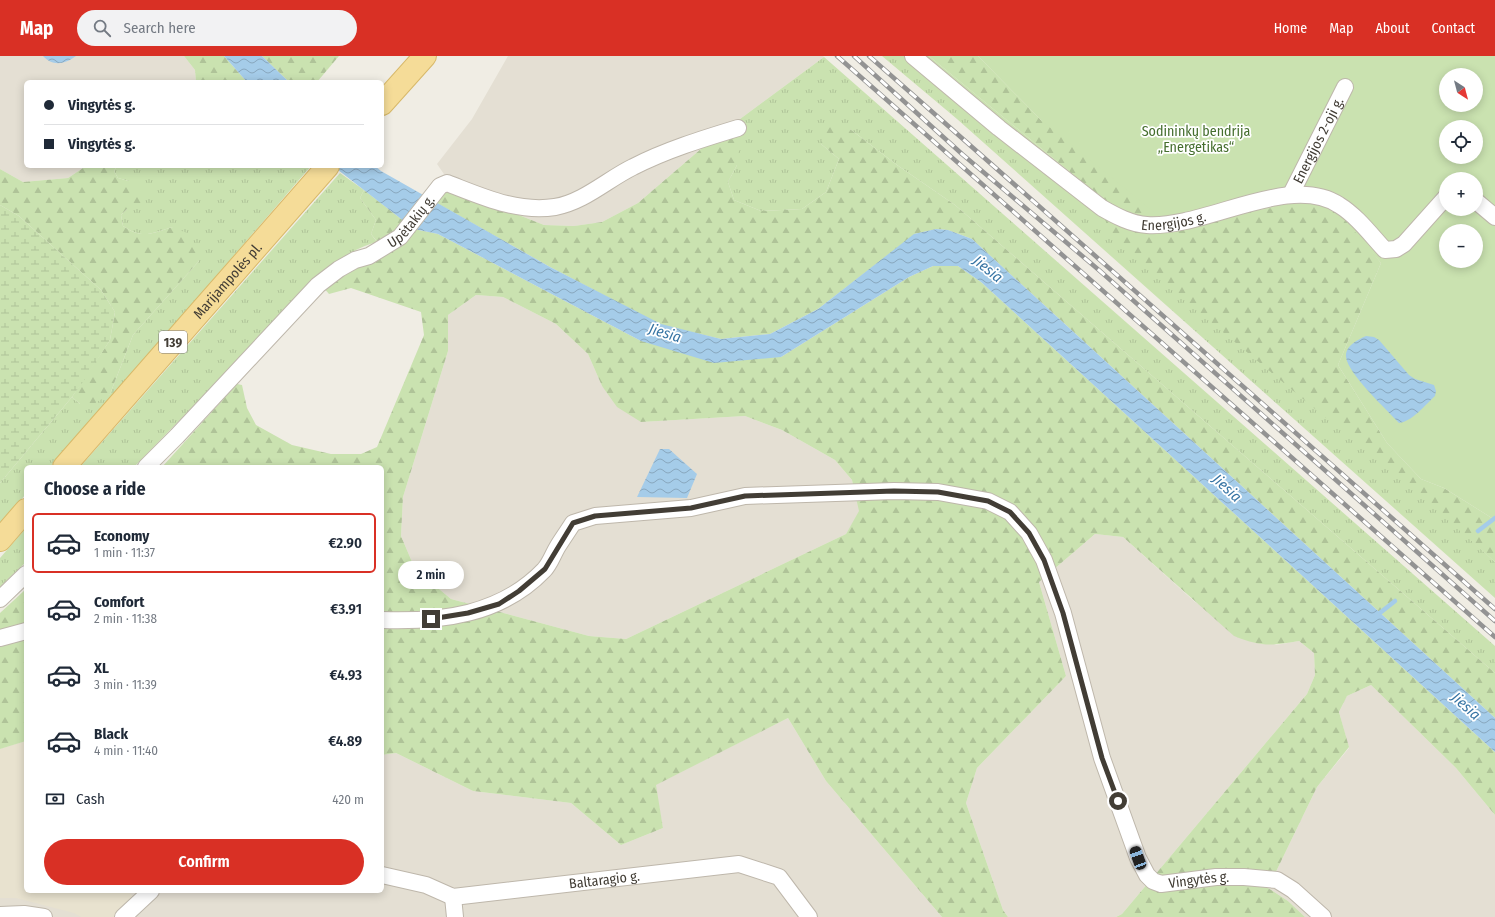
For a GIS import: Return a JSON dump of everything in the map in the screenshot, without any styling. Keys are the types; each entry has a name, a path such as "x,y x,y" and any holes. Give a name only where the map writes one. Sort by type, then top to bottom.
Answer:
{"main road":[{"path":"384,102 424,56"},
{"name":"Marijampolės pl.","path":"66,465 326,168"},
{"path":"0,540 24,512"}],"street":[{"name":"Energijos g.","path":"913,56 999,128 1102,208 1118,217 1145,225 1188,222 1223,210 1291,194 1306,194 1321,197 1339,204 1355,218 1385,250 1396,249 1404,244 1439,203"},
{"name":"Energijos 2-oji g.","path":"1291,194 1345,87"},
{"name":"Upėtakių g.","path":"148,465 318,285 339,269 356,260 369,256 394,242 413,223 440,186 446,183 492,201 524,207 555,207 584,196 631,167 658,154 738,128"},
{"path":"1483,207 1495,217"},
{"name":"Vingytės g.","path":"384,620 419,621 468,613 499,604 519,591 545,569 573,523 595,516 691,508 745,496 894,491 938,492 988,501 1010,512 1029,533 1044,560 1063,613 1102,758 1138,858 1147,875 1153,881 1161,884 1216,877 1244,877 1277,880 1293,890 1323,917"},
{"path":"0,599 24,576"},
{"path":"0,638 24,632"},
{"name":"Baltaragio g.","path":"453,897 739,864 779,876 809,917"},
{"path":"384,875 426,885 453,897 455,917"},
{"path":"123,917 149,893"},
{"path":"0,915 24,914 44,917"}],"shaded area":[{"path":"0,56 184,56 195,70 196,80 24,80 24,168 83,168 68,178 23,182 0,169"},
{"path":"508,56 824,57 709,142 638,203 602,222 574,226 544,225 455,190 437,164 472,119"},
{"path":"476,295 503,297 556,324 588,354 602,386 641,422 745,416 782,430 835,460 852,480 860,511 846,534 626,639 589,636 451,599 415,569 401,536 403,497 448,351 448,315"},
{"path":"1095,534 1123,537 1195,602 1276,645 1299,641 1314,653 1315,675 1307,694 1122,914 1116,917 1008,917 1003,910 966,803 977,768 1066,676 1039,582"},
{"path":"1371,685 1456,768 1495,815 1495,917 1305,917 1288,901 1268,888 1317,787 1349,748 1339,712 1347,696"},
{"path":"788,718 826,781 942,917 0,917 0,749 24,742 24,893 384,893 384,755 396,753 473,791 571,803 621,845 663,828 655,785"},
{"path":"24,742 24,893 130,893 136,900 115,917 81,917 74,913 16,898 0,898 0,749"}],"green space":[{"path":"184,56 224,56 245,80 196,80 195,70"},
{"path":"262,56 339,56 319,80 287,80"},
{"path":"882,56 929,56 1098,195 1495,562 1495,598 957,119"},
{"path":"929,56 978,56 1041,120 1259,210 1295,203 1317,203 1335,211 1353,227 1381,263 1338,365 1387,443 1421,479 1444,488 1495,520 1495,562 1440,513 1111,239 1098,195"},
{"name":"Sodininkų bendrija „Energetikas“","path":"978,56 1495,56 1495,520 1444,488 1421,479 1387,443 1338,365 1381,263 1345,220 1331,208 1317,203 1296,204 1259,210 1176,230 1041,120"},
{"path":"824,57 1495,646 1495,673 955,205 897,165 850,129 821,144 839,159 826,192 802,209 761,211 734,200 728,182 737,165 709,142"},
{"path":"834,124 850,129 897,165 955,205 1495,673 1495,718 972,239 948,230 936,229 915,234 818,309 770,334 721,339 661,325 550,267 435,202 439,194 455,190 544,225 574,226 602,222 638,203 709,142 731,137 740,147 737,165 728,182 734,200 761,211 802,209 826,192 839,159 821,144 823,132"},
{"path":"83,168 116,168 114,171 118,178 129,181 143,191 146,203 136,209 127,209 121,215 123,226 141,234 152,233 172,227 192,235 199,261 133,335 110,394 92,405 80,404 72,397 110,340 115,312 101,290 19,216 0,205 0,169 23,182 68,178"},
{"path":"116,168 309,168 52,465 24,465 24,496 0,524 0,483 72,397 80,404 110,394 133,335 199,261 172,227 158,232 141,234 123,226 121,215 127,209 136,209 129,181 118,178 114,171"},
{"path":"340,173 364,190 360,198 376,220 371,234 377,242 347,255 321,275 136,465 82,465"},
{"path":"364,190 414,229 438,234 641,341 781,357 909,277 933,266 958,266 981,282 1495,752 1495,815 1456,768 1371,685 1347,696 1339,712 1349,747 1317,787 1268,888 1288,901 1305,917 1116,917 1122,914 1307,694 1315,675 1314,653 1299,641 1273,645 1259,644 1234,636 1123,537 1095,534 1039,582 1066,676 977,768 966,803 1003,910 1008,917 942,917 826,781 788,718 656,785 663,828 621,845 571,803 473,791 396,753 384,755 384,465 164,465 237,384 242,385 247,408 256,425 292,445 331,454 361,454 377,447 424,335 421,312 351,288 329,294 324,288 361,266 374,263 387,254 371,234 376,220 360,198","holes":["476,295 503,297 556,324 588,354 602,386 617,407 641,422 745,416 782,430 835,460 852,480 859,511 846,534 626,639 589,636 451,599 415,569 401,536 403,497 448,351 448,315"]},
{"path":"0,205 19,216 101,290 115,312 110,340 85,379 72,397 0,483"},
{"path":"24,530 24,564 0,587 0,558"},
{"path":"24,591 24,742 0,749 0,613"}],"water":[{"path":"43,56 76,56 68,61 55,63"},
{"path":"224,56 262,56 287,80 245,80"},
{"name":"Jiesia","path":"336,168 377,168 550,267 661,324 721,339 770,334 818,309 914,234 936,229 948,230 972,239 1495,718 1495,752 981,282 958,266 933,266 909,277 781,357 714,363 641,341 438,234 414,229"},
{"path":"1366,336 1374,337 1379,340 1409,375 1415,379 1434,385 1436,391 1435,396 1414,416 1404,422 1399,423 1386,410 1360,382 1348,364 1346,357 1347,350 1355,342"},
{"path":"660,449 669,449 697,474 687,498 637,497"}],"waterway":[{"path":"1478,531 1495,518"},
{"path":"1376,616 1395,601"}],"railway":[{"path":"837,56 1495,637"},
{"path":"854,56 962,154 1100,271 1495,621"},
{"path":"869,56 1495,609"}],"route":[{"path":"431,619 468,613 499,604 519,591 545,569 573,523 595,516 691,508 745,496 894,491 938,492 988,501 1010,512 1029,533 1044,560 1063,613 1102,758 1118,801"}]}
